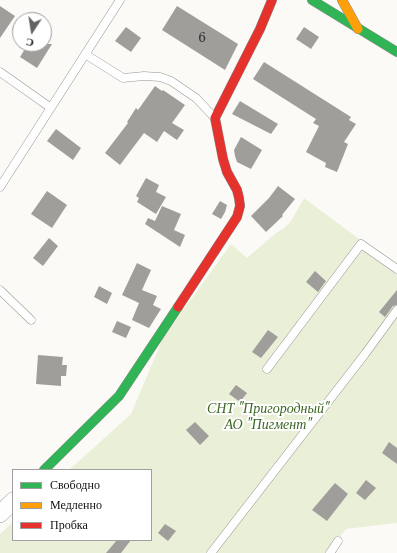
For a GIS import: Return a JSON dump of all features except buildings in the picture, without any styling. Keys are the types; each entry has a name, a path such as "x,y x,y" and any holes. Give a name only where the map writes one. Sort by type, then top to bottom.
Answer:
{"street":[{"path":"45,469 119,396 237,217 240,206 239,198 237,190 227,172 223,159 215,118 260,29 272,0"},
{"path":"312,0 397,52"},
{"path":"342,0 358,29"},
{"path":"0,514 12,502"}],"lane":[{"path":"0,187 120,0"},
{"path":"85,54 123,78 144,76 160,77 171,81 196,98 215,118"},
{"path":"0,72 51,108"},
{"path":"267,369 361,244 397,269"},
{"path":"0,290 31,320"},
{"path":"211,553 365,354 397,310"},
{"path":"330,553 338,541"}],"green space":[{"name":"СНТ \"Пригородный\" АО \"Пигмент\"","path":"304,198 397,267 397,523 346,529 327,553 0,553 0,534 12,523 12,541 152,541 152,469 70,469 131,414 163,338 231,244 247,258 291,221"}],"traffic: fast":[{"path":"312,0 397,52"},
{"path":"45,469 119,396 178,307"}],"traffic: slow":[{"path":"342,0 358,29"}],"traffic: jam":[{"path":"178,307 237,217 240,206 239,198 237,190 227,172 223,159 215,118 260,29 272,0"}]}
